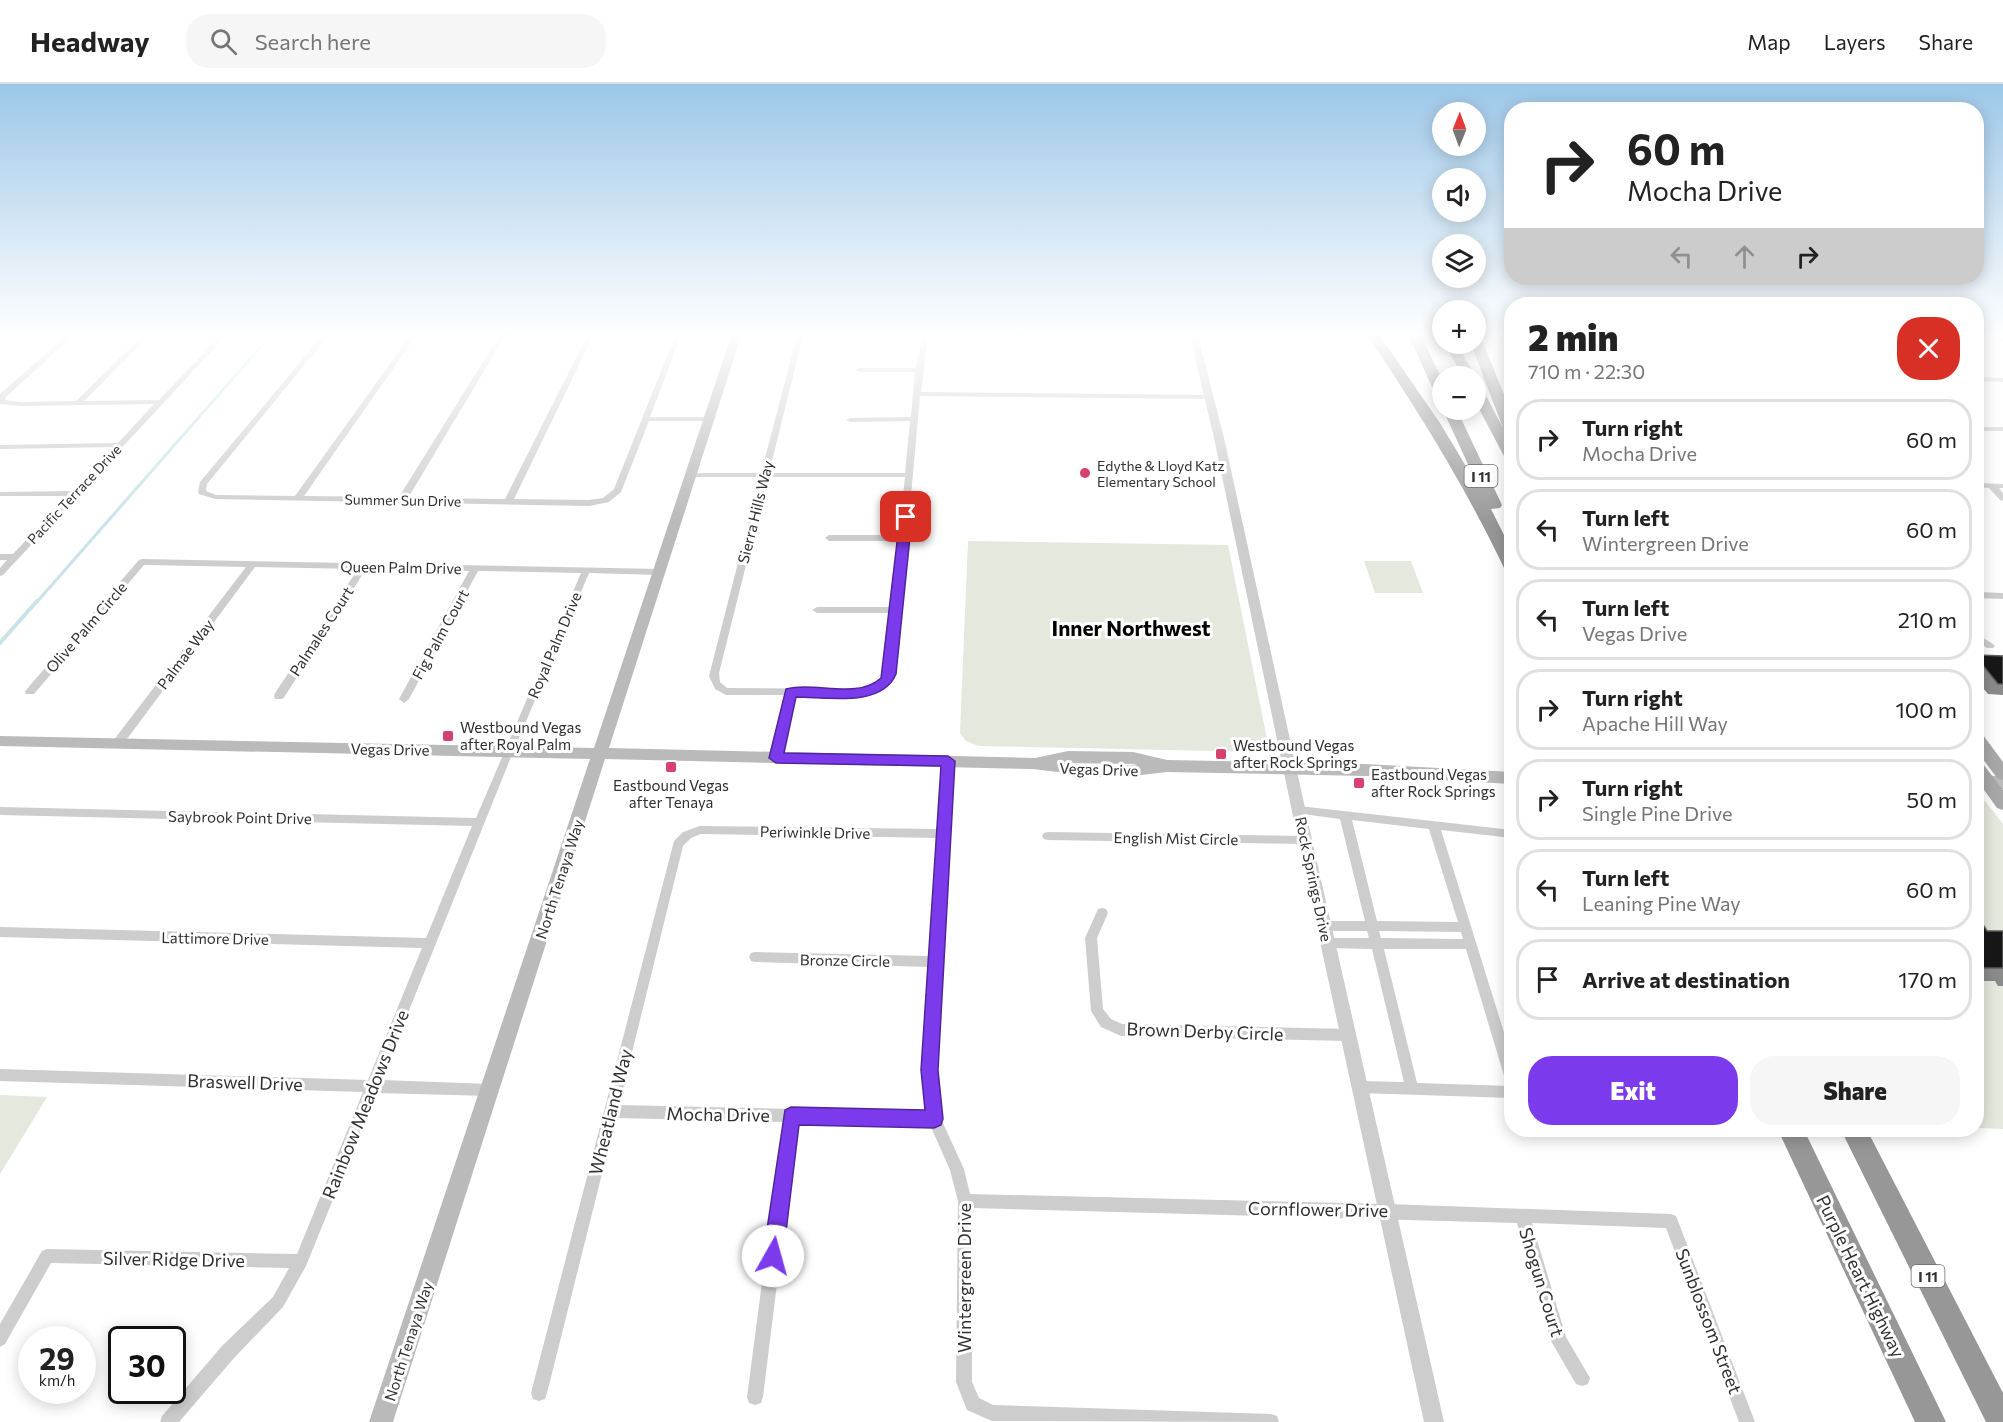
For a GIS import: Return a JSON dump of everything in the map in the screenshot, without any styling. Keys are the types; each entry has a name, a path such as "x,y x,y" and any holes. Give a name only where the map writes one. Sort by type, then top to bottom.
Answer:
{"highway":[{"path":"1416,398 1487,516 1504,551"},
{"name":"I 11","path":"1486,409 1504,443"},
{"name":"I 11","path":"1455,420 1504,525"},
{"name":"Purple Heart Highway","path":"1794,1137 1931,1422"},
{"name":"I 11","path":"1858,1137 2002,1422"}],"main road":[{"name":"North Tenaya Way","path":"381,1422 716,398"},
{"name":"Vegas Drive","path":"0,741 1032,763 1068,771 1124,772 1167,766 1290,768 1504,778"},
{"path":"1984,762 1990,781 2003,803"}],"street":[{"path":"78,403 83,398"},
{"name":"Pacific Terrace Drive","path":"0,573 163,398"},
{"name":"Summer Sun Drive","path":"274,398 203,484 202,492 214,497 589,503 606,500 618,490 645,419"},
{"path":"298,498 369,398"},
{"path":"402,500 464,398"},
{"path":"508,502 559,398"},
{"path":"653,398 645,419 709,419"},
{"name":"Sierra Hills Way","path":"784,398 714,673 714,681 718,687 737,693 790,693"},
{"path":"776,758 790,693 860,693 880,687 890,674 916,398"},
{"name":"Rock Springs Drive","path":"1210,398 1434,1422"},
{"path":"1,402 160,402"},
{"path":"850,420 914,419"},
{"path":"1984,429 2003,429"},
{"path":"0,447 120,445"},
{"path":"691,474 910,475"},
{"path":"1984,485 2003,486"},
{"path":"1991,485 2003,498"},
{"path":"0,494 75,493"},
{"path":"829,538 904,538"},
{"path":"0,557 15,557"},
{"name":"Queen Palm Drive","path":"142,562 660,572"},
{"name":"Olive Palm Circle","path":"30,692 142,562"},
{"name":"Palmae Way","path":"117,744 253,564"},
{"name":"Palmales Court","path":"279,696 364,566"},
{"name":"Fig Palm Court","path":"404,699 475,568"},
{"name":"Royal Palm Drive","path":"508,752 586,571"},
{"path":"1984,596 2003,596"},
{"path":"817,610 896,610"},
{"path":"1984,642 1990,646"},
{"name":"Rainbow Meadows Drive","path":"168,1422 228,1352 278,1302 301,1261 508,752"},
{"name":"Wintergreen Drive","path":"948,761 929,1070 934,1119 957,1169 965,1201 964,1382 972,1404 992,1413 1271,1422"},
{"path":"1299,810 1504,833"},
{"name":"Saybrook Point Drive","path":"0,811 480,822"},
{"path":"1345,816 1412,1088"},
{"path":"1434,826 1504,1053"},
{"name":"Periwinkle Drive","path":"687,835 700,830 943,834"},
{"name":"Wheatland Way","path":"539,1393 678,844 687,835"},
{"name":"English Mist Circle","path":"1048,836 1305,840"},
{"name":"Brown Derby Circle","path":"1102,913 1091,938 1097,1011 1106,1023 1121,1030 1348,1035"},
{"path":"1324,926 1464,927"},
{"name":"Lattimore Drive","path":"0,932 430,943"},
{"path":"1328,943 1470,944"},
{"name":"Bronze Circle","path":"755,957 936,962"},
{"name":"Braswell Drive","path":"0,1075 490,1090"},
{"path":"1360,1087 1504,1092"},
{"name":"Mocha Drive","path":"610,1111 934,1119"},
{"path":"755,1397 791,1116"},
{"name":"Cornflower Drive","path":"965,1201 1388,1211 1671,1221"},
{"name":"Shogun Court","path":"1522,1215 1559,1341 1582,1378"},
{"name":"Sunblossom Street","path":"1671,1221 1747,1422"},
{"name":"Silver Ridge Drive","path":"0,1339 47,1256 301,1261"}],"shaded area":[{"path":"968,541 1228,545 1269,749 1261,752 979,746 966,741 960,733"},
{"path":"1364,561 1411,561 1423,593 1375,593"},
{"path":"1984,801 2003,824 2003,1129 1984,1128"},
{"path":"0,1095 47,1097 0,1174"}],"building":[{"path":"1984,655 2003,656 2003,684 1998,684 1984,667"},
{"path":"1984,926 1987,931 2003,931 2003,968 1984,968"}],"waterway":[{"path":"36,603 215,398"},
{"path":"0,643 37,601"}],"place":[{"name":"Edythe & Lloyd Katz Elementary School","path":"1085,473"},
{"name":"Westbound Vegas after Royal Palm","path":"448,736"},
{"name":"Westbound Vegas after Rock Springs","path":"1221,754"},
{"name":"Eastbound Vegas after Tenaya","path":"671,767"},
{"name":"Eastbound Vegas after Rock Springs","path":"1359,783"}],"district":[{"name":"Inner Northwest","path":"1131,627"}],"route":[{"path":"773,1256 791,1116 934,1119 929,1070 948,761 776,758 790,693 860,693 880,687 887,680 890,674 906,517"}]}
